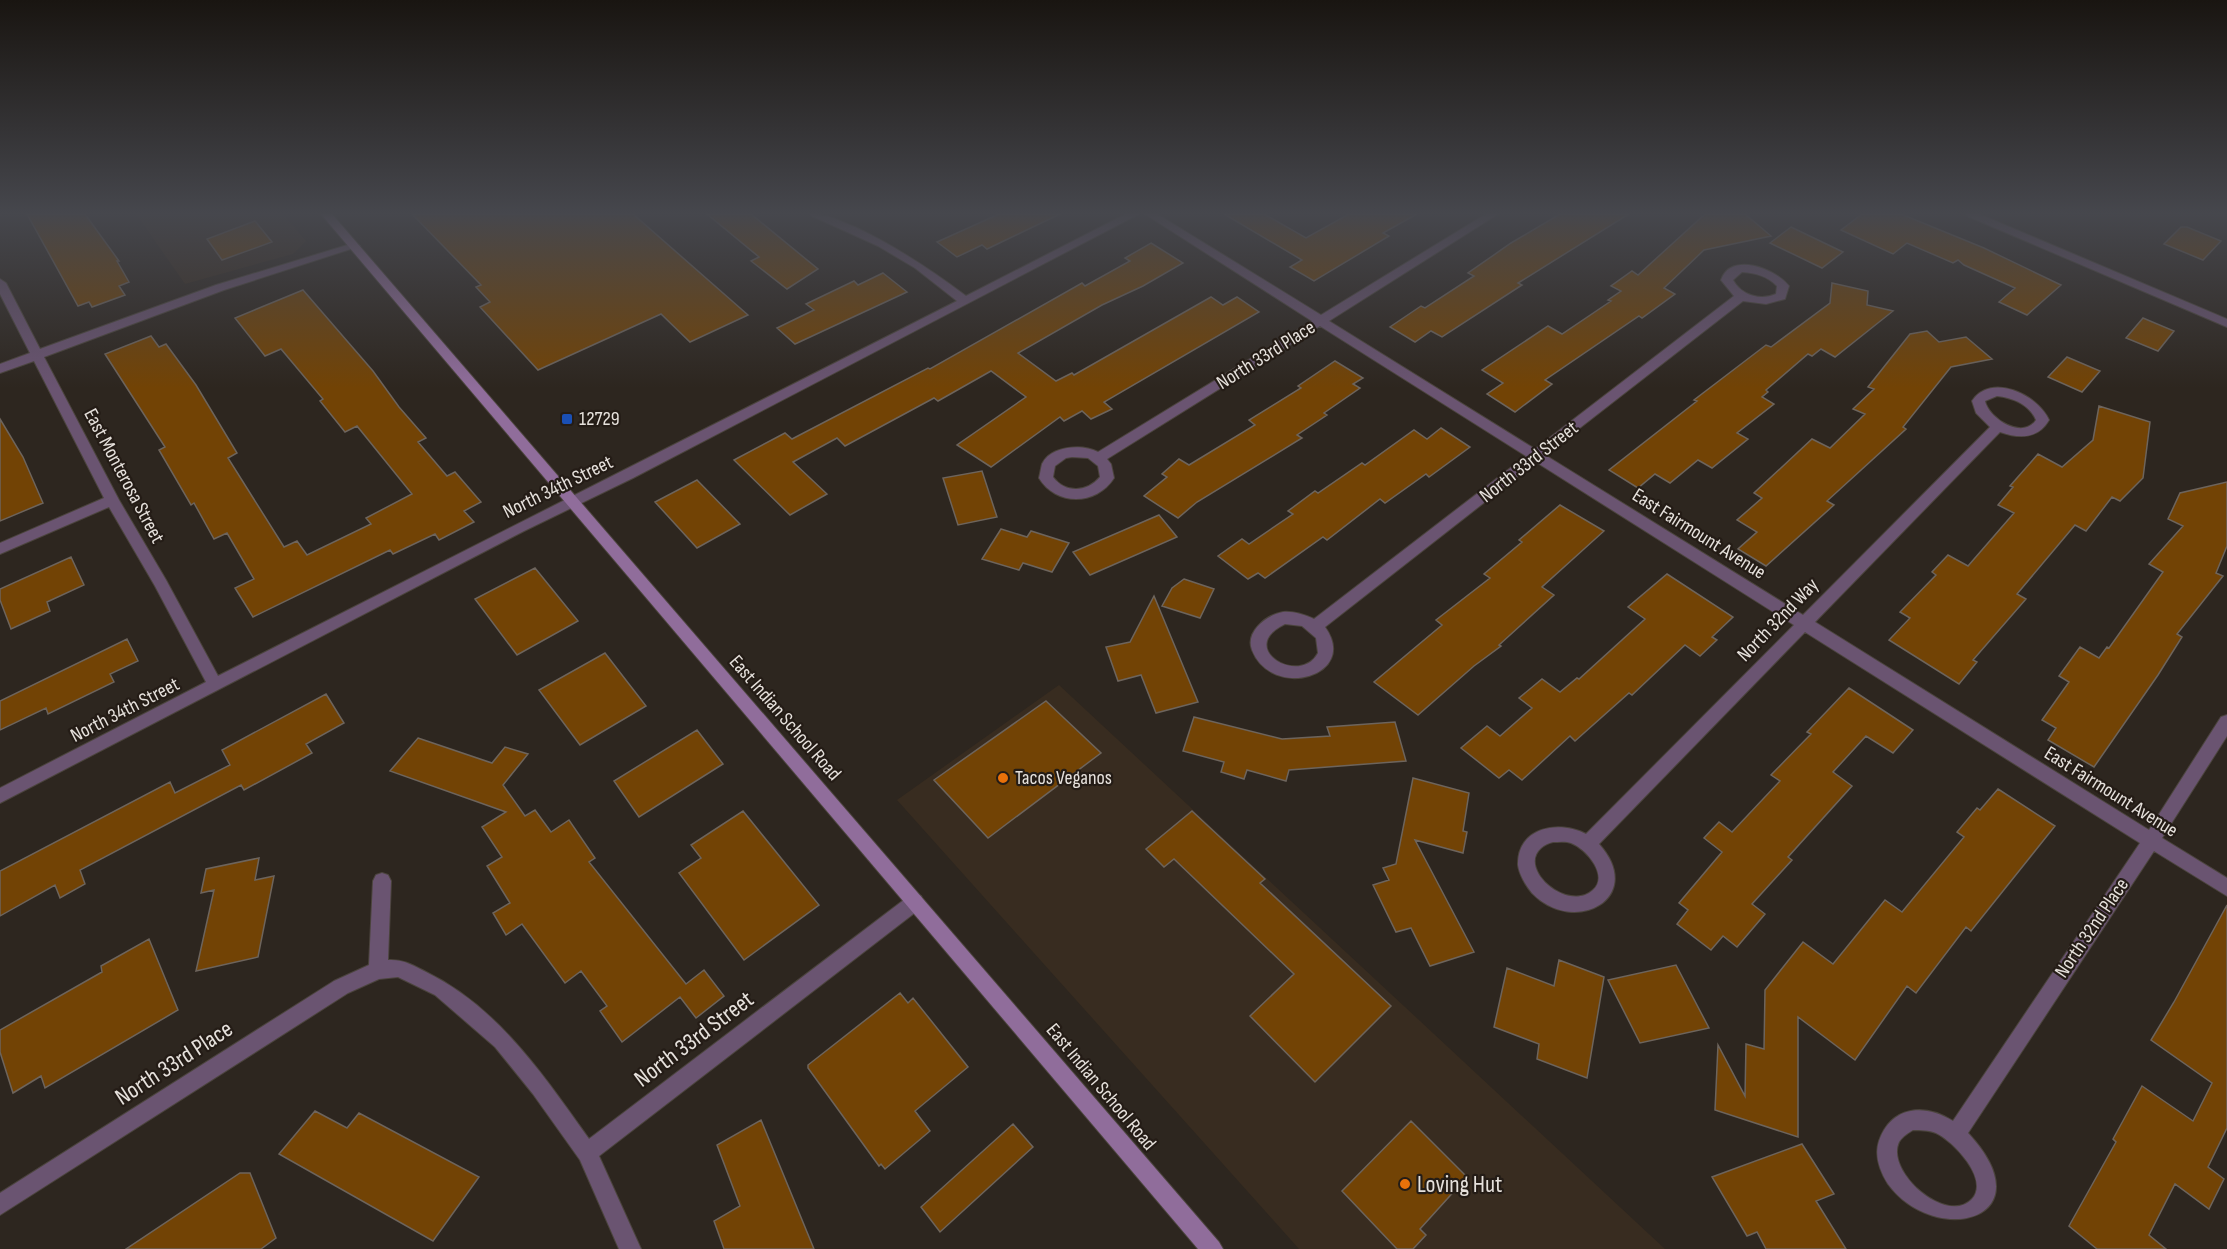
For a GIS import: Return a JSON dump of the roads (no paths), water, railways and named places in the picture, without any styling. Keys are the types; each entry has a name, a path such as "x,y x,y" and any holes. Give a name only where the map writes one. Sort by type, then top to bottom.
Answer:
{"main road":[{"name":"East Indian School Road","path":"376,272 1212,1249"}],"street":[{"path":"0,369 262,272"},
{"path":"927,272 964,301"},
{"name":"North 34th Street","path":"0,796 519,527 573,502 1020,272"},
{"name":"East Fairmount Avenue","path":"1243,272 2227,888"},
{"name":"North 33rd Place","path":"1099,458 1399,272"},
{"path":"2107,272 2227,324"},
{"name":"East Monterosa Street","path":"0,283 112,500 161,584 215,686"},
{"name":"North 33rd Street","path":"1315,626 1742,296"},
{"path":"1989,393 2008,393 2019,397 2036,408 2043,420 2036,430 2029,432 2019,432 1998,426 1982,414 1978,407 1982,396 1989,393"},
{"name":"North 32nd Way","path":"1588,844 1998,426"},
{"path":"0,549 112,500"},
{"path":"1294,618 1315,626 1323,634 1327,643 1327,652 1316,667 1307,672 1283,671 1272,667 1259,651 1257,642 1259,634 1273,621 1294,618"},
{"name":"North 32nd Place","path":"1956,1134 2151,841 2227,722"},
{"path":"1563,834 1588,844 1599,854 1606,865 1608,877 1606,888 1599,897 1588,903 1576,905 1562,903 1548,897 1537,888 1529,876 1526,865 1531,844 1540,837 1563,834"},
{"path":"378,970 382,881"},
{"name":"North 33rd Street","path":"587,1153 915,902"},
{"name":"North 33rd Place","path":"0,1205 341,987 378,970 399,968 442,989 502,1040 540,1087 587,1153"},
{"path":"1910,1120 1932,1122 1956,1134 1970,1147 1980,1163 1986,1194 1981,1207 1970,1215 1955,1218 1930,1210 1906,1193 1895,1178 1888,1162 1886,1147 1889,1134 1897,1125 1910,1120"},
{"path":"587,1153 630,1249"}],"place":[{"name":"12729","path":"567,419"},
{"name":"Tacos Veganos","path":"1003,778"},
{"name":"Loving Hut","path":"1405,1184"}]}
